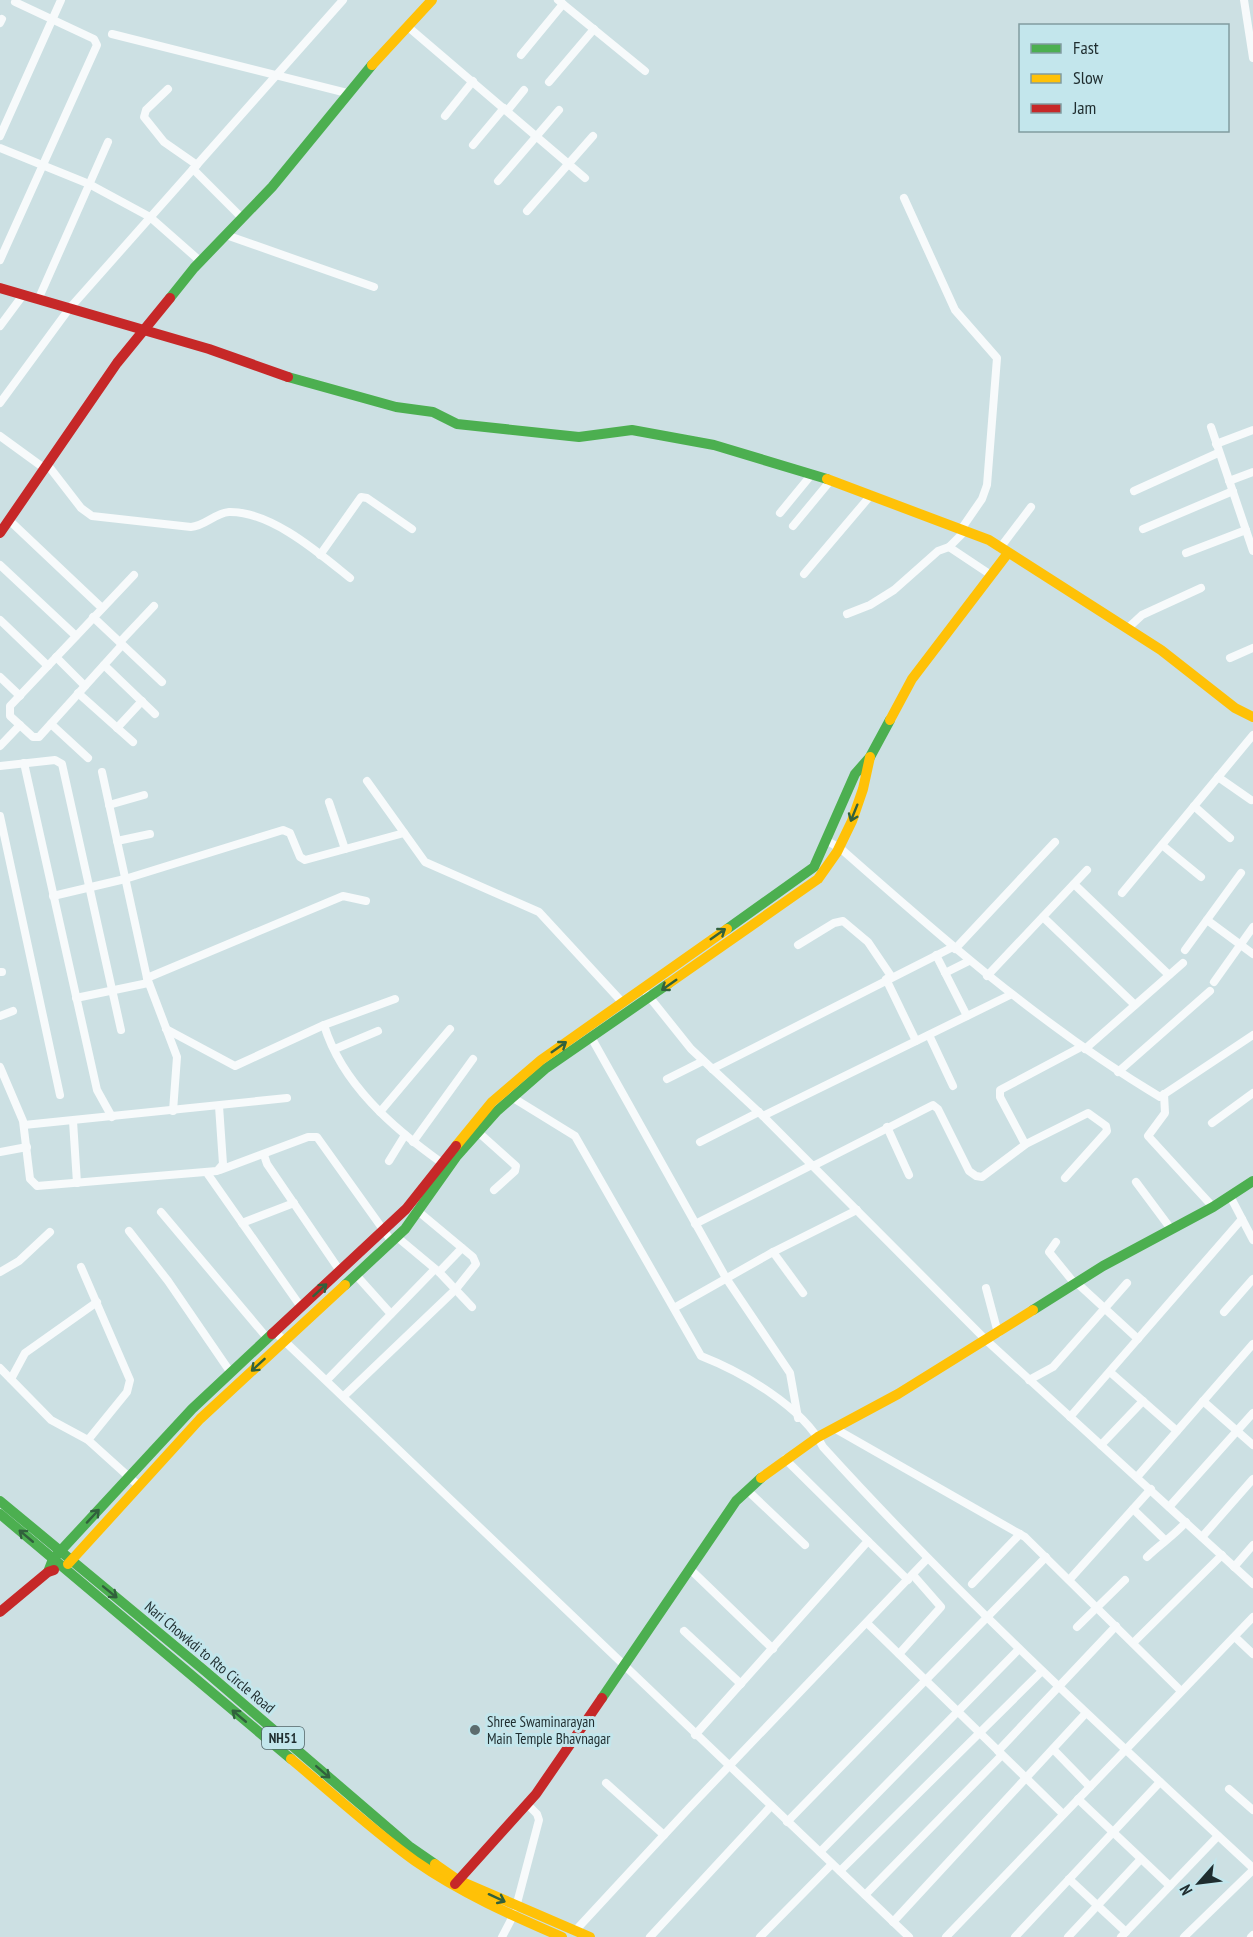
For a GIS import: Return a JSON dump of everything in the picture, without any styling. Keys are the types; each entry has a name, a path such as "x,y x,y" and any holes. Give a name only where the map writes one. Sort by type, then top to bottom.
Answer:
{"main road":[{"path":"0,533 117,363 200,261 272,187 347,93 432,0"},
{"path":"0,288 209,350 278,374 396,407 433,412 457,424 579,436 632,430 714,445 831,480 964,529 1004,551 1128,628 1161,650 1235,708 1253,717"},
{"path":"48,1572 57,1556 188,1413 384,1230 536,1064 817,863 855,774 870,757 912,679 991,575 1004,551"},
{"path":"0,1612 48,1572 67,1564 200,1419 395,1240 419,1212 447,1161 478,1132 508,1094 650,998 809,886 825,871 840,848 865,784 870,757"},
{"path":"455,1883 527,1804 691,1570 736,1501 747,1490 785,1459 818,1437 998,1333 1076,1283 1253,1181"},
{"name":"Nari Chowkdi to Rto Circle Road","path":"0,1501 57,1556 205,1671 455,1883 515,1911 582,1935"},
{"name":"NH51","path":"0,1514 57,1556"},
{"name":"NH51","path":"515,1911 562,1937"}],"street":[{"path":"0,135 61,0"},
{"path":"0,403 69,309 343,0"},
{"path":"1244,0 1253,58"},
{"path":"0,260 97,45 94,39 15,2"},
{"path":"521,55 561,2 645,71"},
{"path":"407,26 585,178"},
{"path":"549,82 594,29"},
{"path":"112,34 347,93"},
{"path":"445,116 473,81"},
{"path":"168,89 146,111 144,117 164,142 195,167 242,218"},
{"path":"473,145 524,90"},
{"path":"498,181 559,110"},
{"path":"527,211 593,136"},
{"path":"38,300 108,142"},
{"path":"0,148 89,184 150,217 200,261"},
{"path":"847,614 870,605 894,590 938,551 949,547 964,529 982,499 987,485 997,358 956,310 904,198"},
{"path":"226,235 374,287"},
{"path":"0,326 23,295"},
{"path":"1211,427 1253,550"},
{"path":"1216,444 1253,430"},
{"path":"0,436 46,466 81,508 92,516 191,527 201,525 226,512 252,514 266,520 320,555 350,578"},
{"path":"1134,491 1218,453"},
{"path":"1229,481 1253,472"},
{"path":"780,513 812,474"},
{"path":"793,526 831,480"},
{"path":"1143,529 1233,491"},
{"path":"804,574 871,495"},
{"path":"320,555 361,497 367,498 412,529"},
{"path":"1004,551 1031,507"},
{"path":"10,521 102,608"},
{"path":"1186,553 1246,530"},
{"path":"949,547 991,575"},
{"path":"0,565 76,636"},
{"path":"134,575 20,696 8,712 36,738 104,665 154,606"},
{"path":"1128,628 1142,615 1201,588"},
{"path":"93,617 162,682"},
{"path":"0,620 48,666"},
{"path":"1230,658 1253,648"},
{"path":"56,657 85,686"},
{"path":"104,665 156,714"},
{"path":"1,679 20,696"},
{"path":"78,693 133,742"},
{"path":"117,728 142,701"},
{"path":"51,723 88,758"},
{"path":"0,746 20,725"},
{"path":"1122,893 1253,735"},
{"path":"0,766 55,760 62,764 121,1030"},
{"path":"24,763 97,1090 112,1117"},
{"path":"102,772 147,980 178,1061 173,1111"},
{"path":"1218,777 1251,800"},
{"path":"367,781 420,856 431,866 539,912 622,1002"},
{"path":"109,805 144,795"},
{"path":"329,802 345,849"},
{"path":"1194,806 1230,838"},
{"path":"0,816 60,1095"},
{"path":"53,896 125,879 283,830 290,833 300,857 305,860 404,832"},
{"path":"117,841 150,834"},
{"path":"827,841 840,848 1010,995 1118,1072 1160,1097 1253,1035"},
{"path":"712,1069 889,978 954,948 1055,842"},
{"path":"1162,845 1201,877"},
{"path":"987,976 1087,870"},
{"path":"1185,950 1241,873"},
{"path":"1074,884 1169,975"},
{"path":"76,998 112,991 147,980 343,896 366,902"},
{"path":"1043,917 1135,1005"},
{"path":"1207,920 1253,954"},
{"path":"798,945 834,923 843,921 868,942 889,978 916,1041"},
{"path":"1214,982 1253,927"},
{"path":"936,955 967,1016"},
{"path":"945,972 969,961"},
{"path":"1025,1144 1000,1097 1000,1090 1083,1048 1183,963"},
{"path":"642,988 704,1061 761,1114 986,1340 1253,1584"},
{"path":"1118,1072 1210,991"},
{"path":"700,1142 930,1035 1010,995"},
{"path":"166,1029 235,1066 324,1025 395,999"},
{"path":"0,1016 13,1011"},
{"path":"324,1025 357,1086 380,1112 413,1142 447,1161"},
{"path":"380,1112 450,1029"},
{"path":"335,1049 378,1031"},
{"path":"930,1035 953,1086"},
{"path":"591,1037 726,1278 790,1373 798,1418"},
{"path":"413,1142 473,1059"},
{"path":"667,1079 704,1061"},
{"path":"0,1066 24,1125 30,1179 34,1185 207,1173 264,1155 308,1137 316,1137 384,1230 437,1270 472,1307"},
{"path":"1212,1123 1253,1093"},
{"path":"508,1094 575,1136 701,1356 727,1366 772,1393 818,1437 823,1448 987,1619 1085,1714 1253,1869 1184,1937"},
{"path":"1164,1094 1165,1113 1148,1136 1213,1206"},
{"path":"24,1125 287,1098"},
{"path":"695,1224 930,1105 936,1106 969,1171 978,1177 985,1175 1025,1144 1086,1113 1106,1126 1106,1131 1065,1178"},
{"path":"219,1106 223,1164 220,1170"},
{"path":"73,1121 77,1183"},
{"path":"887,1127 909,1175"},
{"path":"478,1132 516,1166 515,1171 494,1190"},
{"path":"388,1161 405,1136"},
{"path":"0,1152 27,1147"},
{"path":"264,1155 267,1164 340,1271"},
{"path":"207,1173 301,1306"},
{"path":"1136,1182 1171,1229"},
{"path":"1230,1196 1251,1232 1253,1240"},
{"path":"242,1224 294,1203"},
{"path":"674,1308 773,1252 857,1210"},
{"path":"161,1212 272,1335 283,1341 344,1396 695,1735 909,1937"},
{"path":"344,1396 456,1289 476,1264 473,1257 419,1212"},
{"path":"1070,1417 1242,1219"},
{"path":"129,1231 168,1281 231,1373"},
{"path":"0,1272 24,1257 50,1232"},
{"path":"1056,1242 1050,1252 1076,1283 1138,1339"},
{"path":"327,1380 391,1314 462,1248"},
{"path":"773,1252 803,1293"},
{"path":"81,1267 129,1373 130,1386 88,1440"},
{"path":"356,1275 391,1314"},
{"path":"1224,1312 1253,1279"},
{"path":"1029,1380 1053,1367 1127,1283"},
{"path":"986,1288 998,1333"},
{"path":"11,1379 25,1353 97,1302"},
{"path":"1137,1477 1253,1344"},
{"path":"0,1368 51,1420 88,1440 140,1486"},
{"path":"1110,1372 1177,1431"},
{"path":"1101,1444 1143,1401"},
{"path":"1203,1401 1253,1444"},
{"path":"1169,1507 1253,1413"},
{"path":"834,1428 1020,1534 1070,1579 1181,1691"},
{"path":"785,1459 868,1541 941,1607 899,1654"},
{"path":"1202,1537 1253,1479"},
{"path":"1070,1579 1151,1489"},
{"path":"747,1490 805,1545"},
{"path":"1133,1509 1165,1540"},
{"path":"1148,1557 1186,1522"},
{"path":"972,1584 1020,1534"},
{"path":"695,1735 868,1541"},
{"path":"1234,1567 1253,1545"},
{"path":"1133,1643 1222,1555"},
{"path":"788,1822 1046,1557"},
{"path":"582,1935 664,1835 868,1624 927,1559"},
{"path":"691,1570 773,1649"},
{"path":"1077,1627 1125,1580"},
{"path":"946,1937 1253,1617"},
{"path":"868,1624 1064,1814"},
{"path":"865,1895 1000,1753 1057,1686 1116,1626"},
{"path":"684,1631 741,1684"},
{"path":"1235,1637 1253,1654"},
{"path":"820,1852 1019,1649"},
{"path":"840,1871 981,1734 1042,1671"},
{"path":"893,1922 1085,1714"},
{"path":"1053,1749 1090,1787"},
{"path":"1015,1937 1160,1782"},
{"path":"606,1783 664,1835"},
{"path":"1229,1789 1253,1810"},
{"path":"1078,1799 1170,1886"},
{"path":"503,1936 515,1911 539,1820 537,1814 527,1804"},
{"path":"650,1937 771,1806"},
{"path":"1069,1879 1098,1905 1124,1934 1218,1836"},
{"path":"1068,1937 1140,1860"},
{"path":"760,1937 832,1864"}],"traffic: fast":[{"path":"170,298 194,268 272,187 372,65"},
{"path":"288,377 396,407 433,412 457,424 579,437 632,430 714,445 827,479"},
{"path":"727,929 814,867 855,774 870,757 890,720"},
{"path":"345,1285 405,1229 456,1157 497,1111 545,1069 668,984"},
{"path":"1033,1310 1103,1266 1213,1207 1253,1181"},
{"path":"48,1572 53,1559 192,1409 272,1334"},
{"path":"602,1698 736,1501 761,1478"},
{"path":"0,1501 205,1671 409,1846 435,1864"},
{"path":"0,1514 291,1759"}],"traffic: slow":[{"path":"372,65 432,0"},
{"path":"827,479 989,540 1161,650 1235,708 1253,717"},
{"path":"890,720 912,679 1008,553"},
{"path":"668,984 818,879 837,852 852,821 863,789 870,757"},
{"path":"456,1146 492,1102 541,1060 727,929"},
{"path":"68,1564 200,1419 345,1285"},
{"path":"761,1478 818,1437 898,1394 1033,1310"},
{"path":"291,1759 383,1837 432,1873 487,1903 562,1937"},
{"path":"435,1864 458,1880 590,1937"}],"traffic: jam":[{"path":"0,288 209,349 288,377"},
{"path":"0,533 117,363 170,298"},
{"path":"272,1334 406,1209 456,1146"},
{"path":"0,1612 48,1572 54,1570"},
{"path":"455,1884 536,1794 602,1698"}],"place":[{"name":"Shree Swaminarayan Main Temple Bhavnagar","path":"475,1730"}]}
